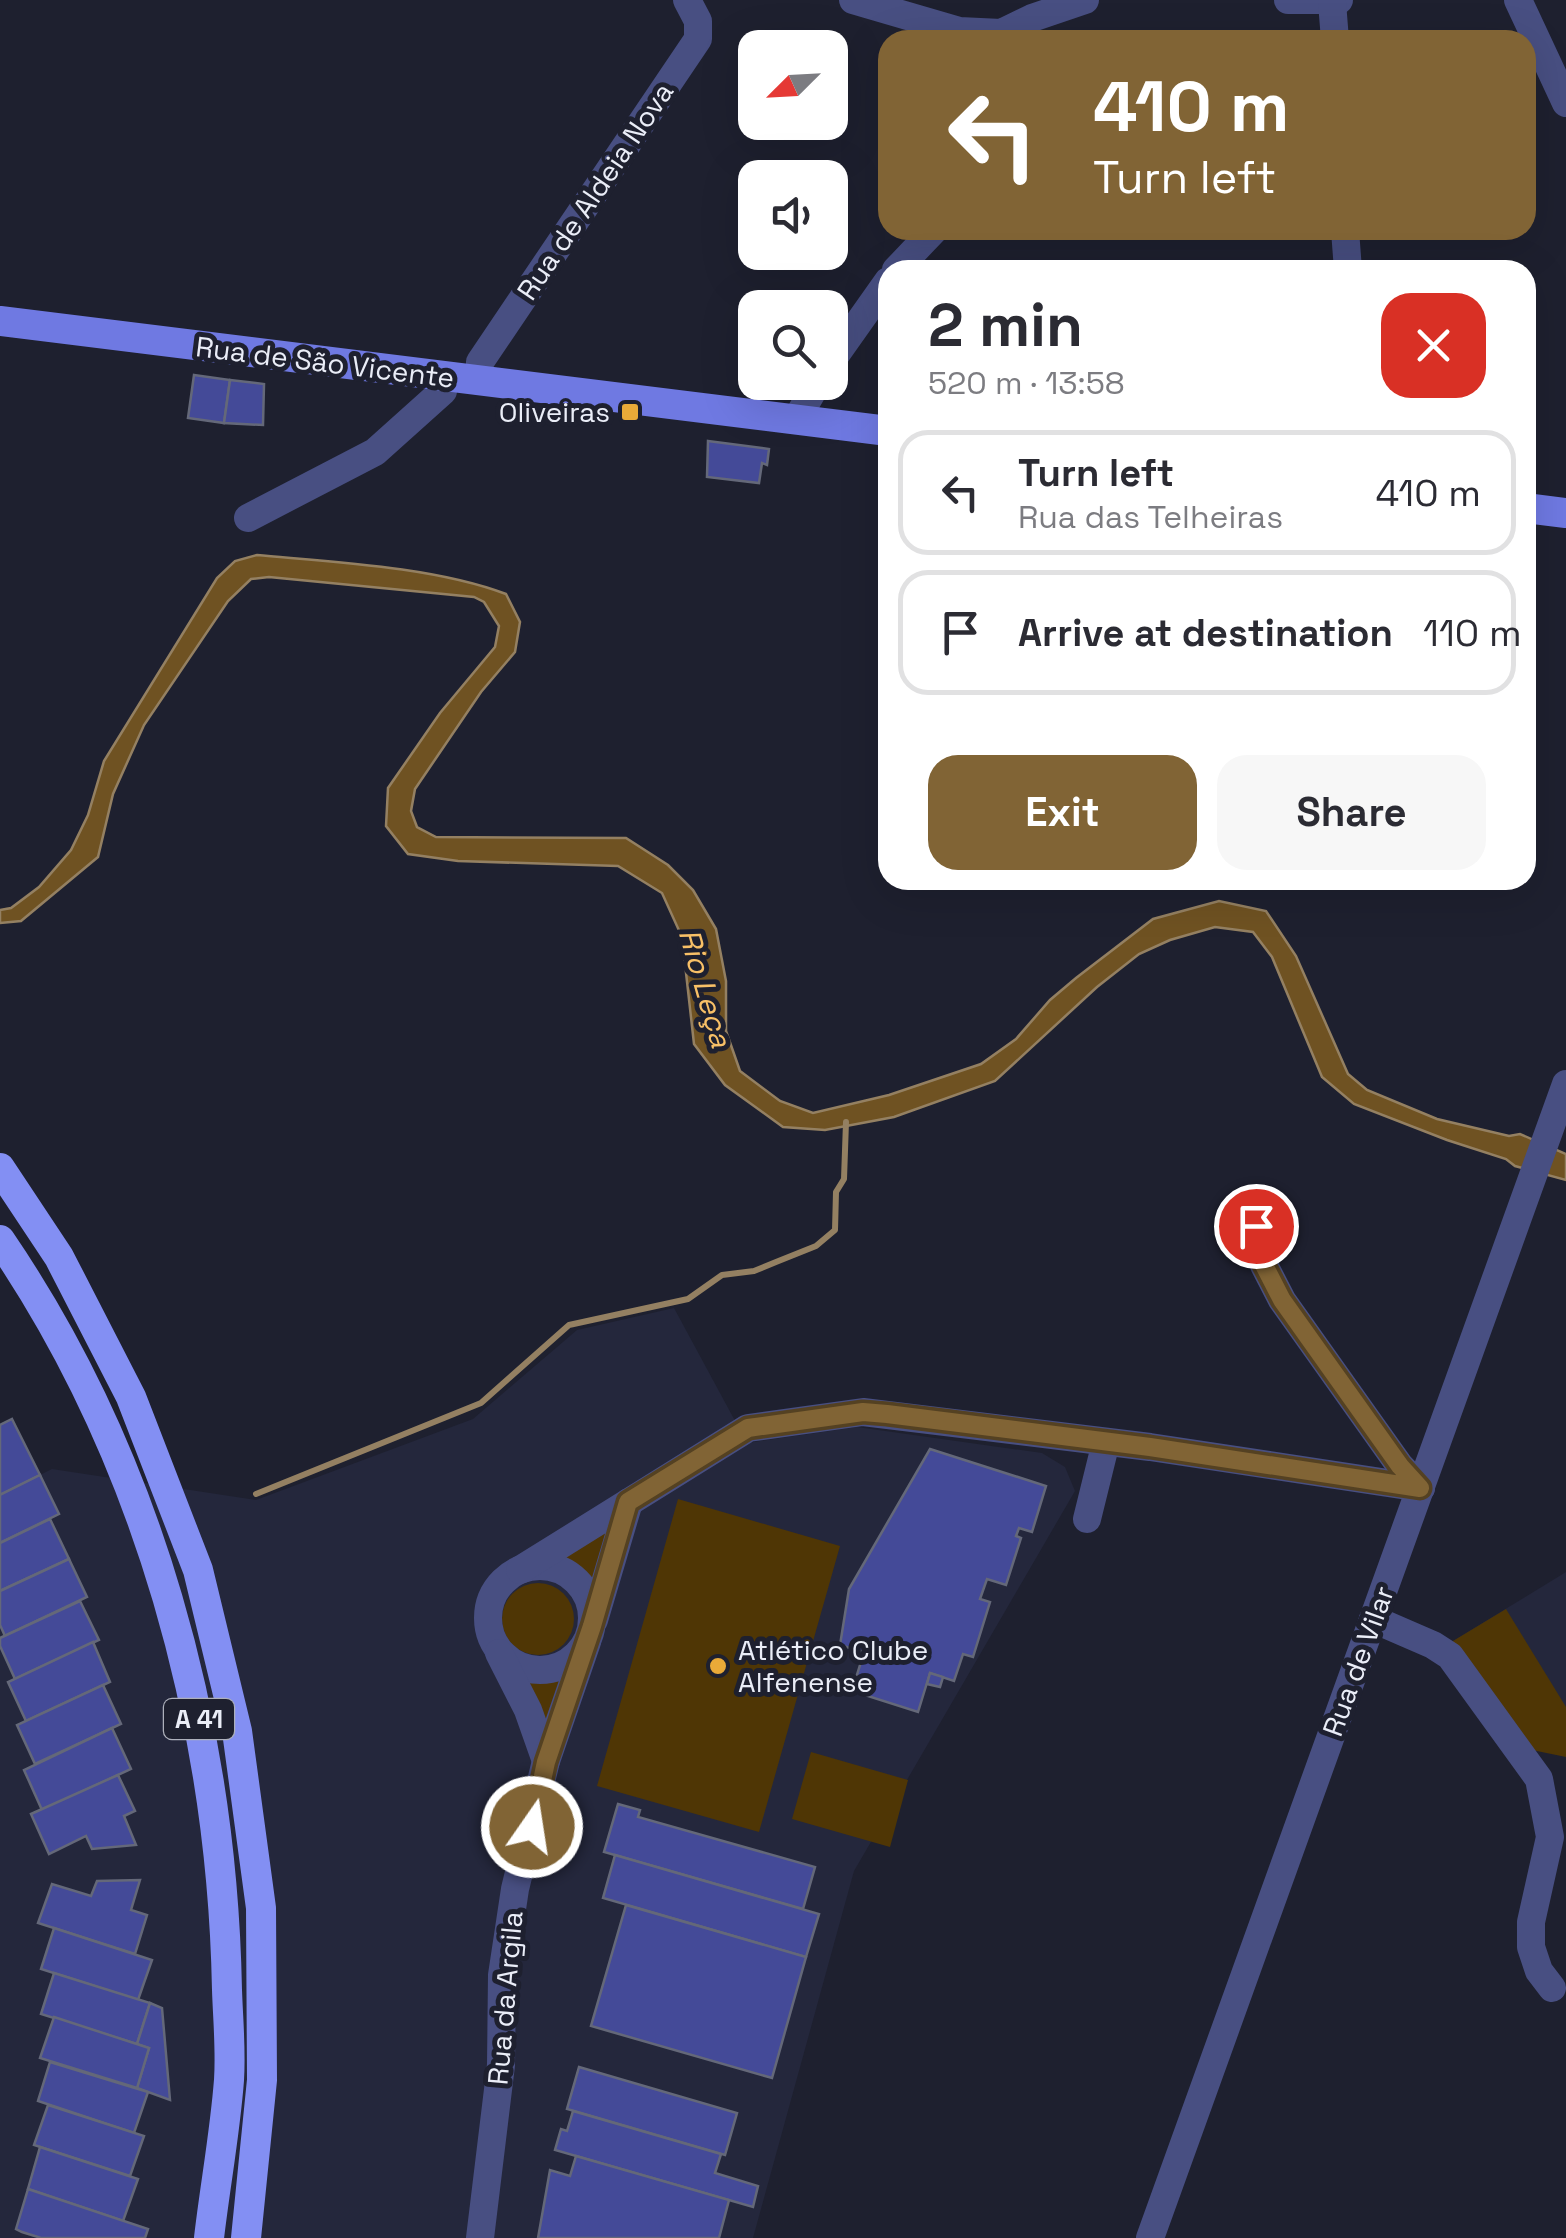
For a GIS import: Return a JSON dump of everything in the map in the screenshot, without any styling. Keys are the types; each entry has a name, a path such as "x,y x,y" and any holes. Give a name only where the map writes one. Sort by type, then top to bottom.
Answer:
{"highway":[{"name":"A 41","path":"0,1168 60,1256 131,1397 198,1570 238,1731 261,1908 262,2080 246,2238"},
{"name":"A 41","path":"0,1240 25,1276 101,1415 162,1576 204,1736 226,1913 229,2080 208,2238"}],"main road":[{"name":"Rua de São Vicente","path":"0,321 878,430"},
{"path":"1536,509 1566,513"}],"street":[{"name":"Rua de Aldeia Nova","path":"479,382 480,362 698,39 698,21 687,0"},
{"path":"853,0 924,10 956,30"},
{"path":"1012,30 1032,18 1085,0"},
{"path":"1288,0 1336,1 1335,30"},
{"path":"1518,0 1532,30"},
{"path":"1536,38 1566,102"},
{"path":"906,260 924,240"},
{"path":"848,338 878,295"},
{"path":"248,518 375,452 444,391 444,377"},
{"path":"796,420 808,400"},
{"name":"Rua de Vilar","path":"1150,2238 1566,1084"},
{"path":"1256,1226 1264,1265 1282,1300 1400,1466 1420,1488"},
{"path":"546,1762 528,1710 492,1640 489,1607 495,1592 506,1578 748,1428 863,1412 1106,1442 1420,1488"},
{"path":"1087,1519 1106,1442"},
{"name":"Rua da Argila","path":"480,2238 501,2065 502,1975 515,1889 546,1762 628,1502"},
{"path":"492,1640 515,1665 548,1670 564,1666 577,1656 589,1634 591,1610 577,1582 550,1567 520,1570"},
{"path":"1373,1619 1450,1656 1539,1779 1550,1838 1530,1922 1531,1947 1539,1971 1552,1988"},
{"path":"1539,1779 1566,1768"}],"shaded area":[{"path":"674,1308 747,1443 857,1427 1042,1453 1065,1467 1075,1491 854,1871 753,2238 0,2238 0,1495 52,1469 256,1500 473,1419 577,1330"},
{"name":"Atlético Clube Alfenense","path":"678,1499 840,1546 759,1832 597,1786"},
{"path":"607,1529 592,1584 576,1568 559,1559"},
{"path":"1566,1572 1566,1757 1448,1644"},
{"path":"538,1583 564,1593 574,1619 564,1645 538,1655 512,1645 502,1619 512,1593"},
{"path":"1506,1609 1566,1707 1566,1757 1532,1750 1448,1644"},
{"path":"563,1677 548,1737 526,1681 541,1683"},
{"path":"811,1752 908,1780 890,1847 792,1819"}],"water":[{"name":"Rio Leça","path":"257,555 416,572 506,594 520,622 515,652 481,692 415,789 411,811 417,827 436,837 626,838 668,865 693,890 716,929 726,981 726,1031 740,1071 780,1101 813,1113 889,1095 981,1064 1016,1039 1050,1000 1076,978 1153,919 1219,901 1266,911 1296,956 1348,1074 1367,1090 1437,1119 1509,1136 1520,1134 1566,1154 1566,1180 1515,1166 1506,1159 1354,1104 1322,1077 1272,957 1253,932 1215,927 1139,954 1097,987 995,1081 894,1117 825,1130 783,1127 725,1085 694,1044 682,937 662,893 618,866 458,861 408,854 386,826 388,788 440,713 495,647 499,626 484,602 474,597 269,577 251,579 228,601 144,725 113,794 98,857 21,921 0,923 0,910 11,908 39,887 71,850 88,815 104,761 217,578 235,561"}],"building":[{"path":"194,375 230,380 224,423 188,418"},
{"path":"230,380 264,384 263,425 224,423"},
{"path":"708,441 769,449 759,483 707,477"},
{"path":"12,1419 40,1475 0,1495 0,1425"},
{"path":"930,1449 1046,1486 1032,1532 1019,1528 1016,1536 1021,1538 1006,1585 987,1579 980,1599 990,1602 973,1657 963,1654 954,1681 930,1673 918,1712 852,1691 864,1652 840,1645 849,1589"},
{"path":"40,1475 59,1514 0,1543 0,1495"},
{"path":"50,1519 69,1559 0,1591 0,1543"},
{"path":"69,1559 87,1597 5,1636 0,1625 0,1591"},
{"path":"80,1601 99,1640 15,1679 0,1638"},
{"path":"93,1642 110,1682 26,1721 8,1682"},
{"path":"930,1673 943,1677 940,1687 927,1684"},
{"path":"103,1685 121,1724 35,1764 17,1725"},
{"path":"112,1728 131,1769 42,1810 24,1770"},
{"path":"118,1775 135,1811 124,1816 136,1845 92,1849 86,1836 49,1854 31,1814"},
{"path":"618,1804 640,1810 638,1817 815,1867 803,1909 604,1852"},
{"path":"615,1855 819,1914 806,1957 603,1898"},
{"path":"140,1880 131,1910 147,1915 135,1954 38,1923 52,1884 91,1896 97,1881"},
{"path":"626,1905 806,1957 772,2078 591,2026"},
{"path":"54,1928 152,1960 138,2000 41,1969"},
{"path":"54,1973 150,2003 137,2044 41,2014"},
{"path":"150,2003 162,2008 170,2100 137,2088 149,2048 137,2044"},
{"path":"54,2017 149,2048 137,2088 40,2058"},
{"path":"50,2062 148,2092 134,2133 38,2101"},
{"path":"579,2067 737,2113 725,2155 567,2109"},
{"path":"48,2105 144,2136 130,2176 34,2145"},
{"path":"573,2111 721,2154 715,2173 758,2186 753,2207 555,2150 561,2129 567,2131"},
{"path":"40,2147 138,2179 123,2221 28,2189"},
{"path":"576,2156 729,2200 719,2238 538,2238 550,2170 570,2176"},
{"path":"28,2189 148,2229 145,2238 41,2238 22,2232 16,2229"}],"waterway":[{"path":"256,1494 481,1403 569,1325 688,1299 722,1275 754,1271 816,1246 835,1230 836,1192 844,1179 846,1122"}],"place":[{"name":"Oliveiras","path":"630,412"},
{"name":"Atlético Clube Alfenense","path":"718,1666"}],"route":[{"path":"532,1827 546,1762 628,1502 748,1428 863,1412 887,1414 1150,1447 1420,1488 1400,1466 1282,1300 1264,1265 1256,1226"}]}
